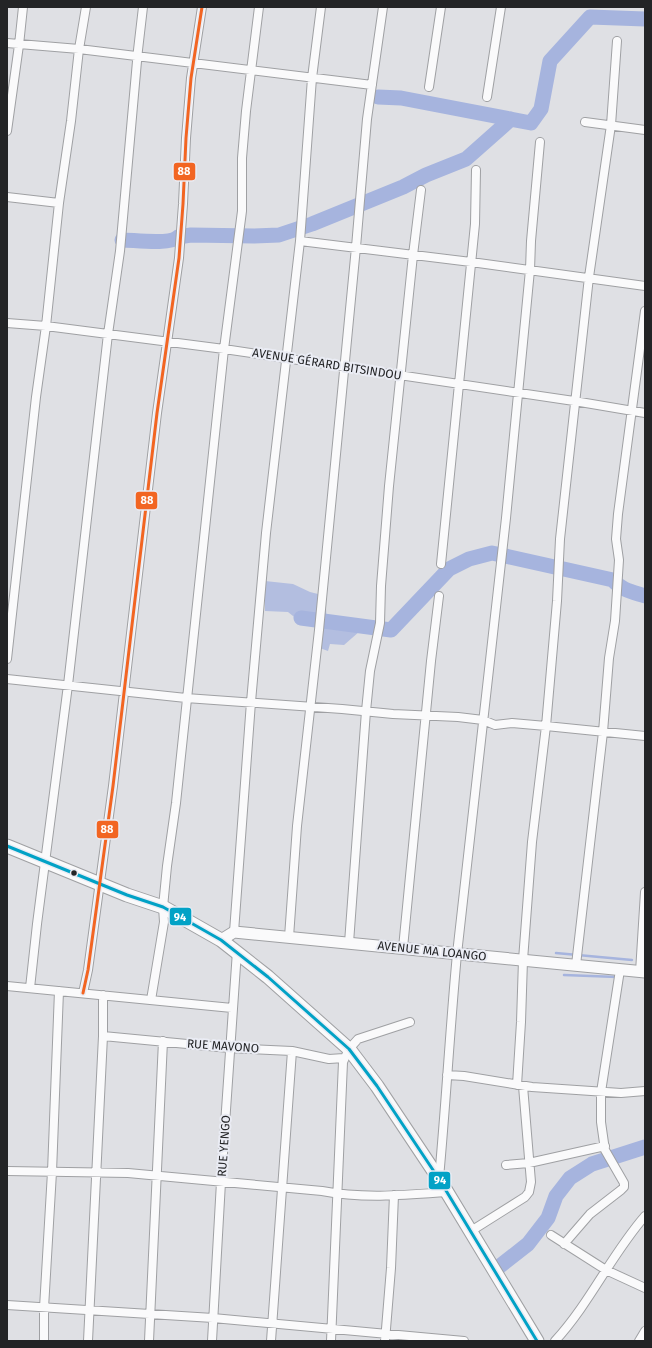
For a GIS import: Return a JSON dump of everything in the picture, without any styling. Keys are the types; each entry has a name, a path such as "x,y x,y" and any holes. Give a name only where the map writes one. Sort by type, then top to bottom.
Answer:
{"highway":[{"path":"7,849 163,907 221,940 237,951 268,977 378,1086 447,1192 537,1341"}],"main road":[{"name":"AVENUE MA LOANGO","path":"234,932 642,972"},
{"path":"221,940 234,932"}],"street":[{"path":"7,131 23,7"},
{"path":"7,659 59,203 71,121 79,49 86,7"},
{"path":"30,988 68,685 108,334 120,252 137,56 143,7"},
{"path":"84,993 112,786 157,413 178,258 183,204 186,138 202,7"},
{"path":"150,1000 164,922 163,907 224,349 242,212 242,158 259,7"},
{"path":"234,932 251,702 266,533 300,241 312,78 321,7"},
{"path":"289,937 297,826 320,622 367,119 383,7"},
{"path":"429,87 441,7"},
{"path":"488,97 501,7"},
{"path":"471,1231 525,1197 529,1192 530,1187 529,1163 520,1085 523,960 532,842 546,726 557,601 560,539 574,401 589,277 611,125 617,41"},
{"path":"7,43 79,49 372,85"},
{"path":"585,122 645,130"},
{"path":"438,1179 446,1107 447,1075 457,954 506,518 530,270 531,241 540,142"},
{"path":"441,564 475,224 476,170"},
{"path":"349,943 366,711 370,671 380,624 381,586 389,486 421,190"},
{"path":"7,197 59,203"},
{"path":"300,241 589,277 645,286"},
{"path":"576,965 603,732 609,658 615,621 619,560 616,539 618,514 645,311"},
{"name":"AVENUE GÉRARD BITSINDOU","path":"7,323 46,326 224,349 645,413"},
{"path":"403,948 427,715 431,661 439,596"},
{"path":"7,679 186,698 393,714 427,715 483,720 495,725 512,723 645,736"},
{"path":"642,972 645,892"},
{"name":"RUE YENGO","path":"212,1341 229,1048 237,951"},
{"path":"564,1244 590,1214 624,1187 624,1183 605,1150 601,1122 601,1092 620,970"},
{"path":"7,986 232,1008"},
{"path":"44,1341 44,1308 52,1172 59,991"},
{"path":"88,1341 103,1036 103,995"},
{"path":"331,1341 337,1194 346,1054 358,1039 410,1022"},
{"name":"RUE MAVONO","path":"103,1036 229,1048 292,1051 329,1059 346,1054"},
{"path":"149,1341 163,1041"},
{"path":"271,1341 292,1051"},
{"path":"447,1075 520,1085 601,1092 621,1093 645,1091"},
{"path":"506,1164 529,1163 605,1146"},
{"path":"7,1171 157,1176 337,1194 394,1195 447,1192"},
{"path":"385,1337 391,1268 394,1195"},
{"path":"555,1341 571,1324 632,1232 645,1216"},
{"path":"551,1235 606,1270 645,1288"},
{"path":"7,1305 213,1318 332,1329 385,1337 464,1341"},
{"path":"639,1341 645,1331"}],"shaded area":[{"path":"265,581 293,584 310,592 322,595 326,608 327,624 342,625 361,622 360,631 344,645 330,644 328,651 317,647 320,628 312,624 310,616 298,620 288,612 265,611"}],"waterway":[{"path":"378,97 401,98 531,123 541,109 550,61 590,17 645,19"},
{"path":"122,240 152,242 168,241 178,237 191,235 279,235 312,224 403,187 426,175 466,159 511,119"},
{"path":"301,618 391,630 449,569 469,559 492,553 613,580 623,588 645,596"},
{"path":"556,953 632,960"},
{"path":"564,975 617,977"},
{"path":"500,1266 528,1244 548,1218 556,1196 570,1178 592,1164 645,1147"}],"transit line":[{"name":"88","path":"83,993 88,970 113,786 157,413 179,258 191,78 202,7"},
{"name":"94","path":"7,846 127,895 163,907 221,940 268,977 349,1049 377,1086 439,1179 537,1341"}]}
